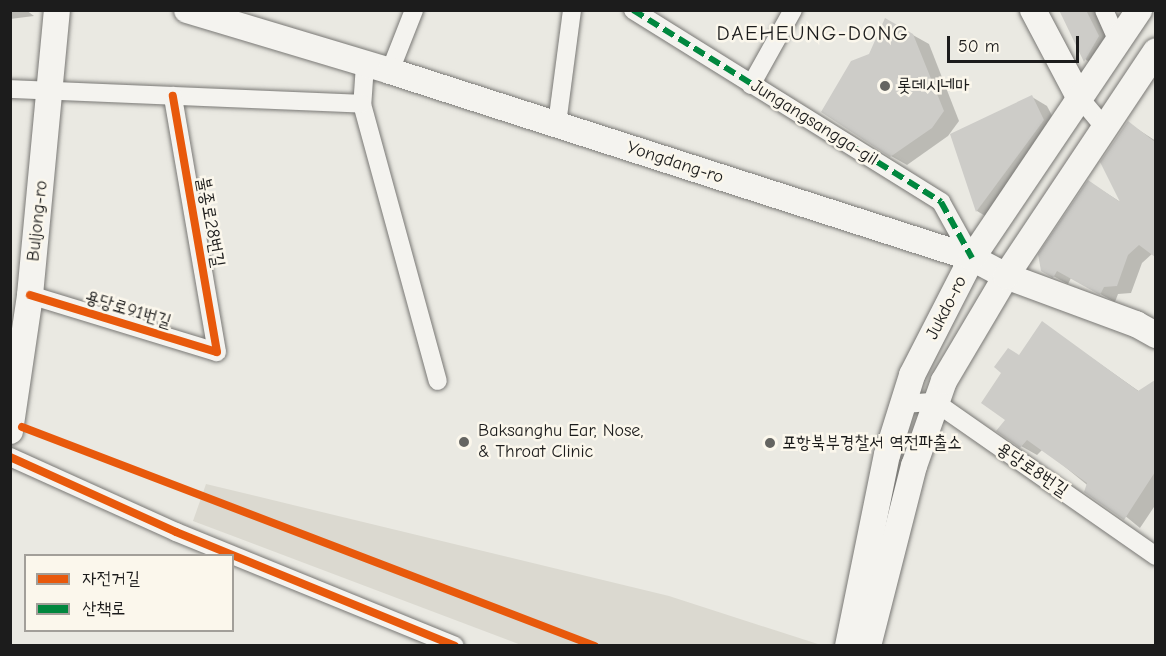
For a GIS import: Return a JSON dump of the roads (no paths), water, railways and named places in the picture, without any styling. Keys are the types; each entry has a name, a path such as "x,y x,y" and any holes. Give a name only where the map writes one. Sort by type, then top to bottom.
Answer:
{"main road":[{"name":"Buljong-ro","path":"10,431 13,379 30,296 57,10"},
{"name":"Yongdang-ro","path":"187,10 236,17 365,65 557,124 972,258 1006,276 1136,324 1155,335"},
{"path":"1033,10 1079,97"},
{"name":"Jukdo-ro","path":"848,645 887,455 912,375 972,258 1021,191 1079,97 1138,10"},
{"name":"Jukdo-ro","path":"868,645 914,466 935,402 1006,276 1104,127 1152,68"}],"street":[{"path":"390,71 414,10"},
{"path":"557,124 572,10"},
{"name":"Jungangsangga-gil","path":"633,10 941,202 972,258"},
{"path":"751,84 794,10"},
{"path":"1104,10 1118,42"},
{"path":"365,65 362,104 438,381"},
{"path":"10,89 362,104"},
{"name":"불종로28번길","path":"173,96 217,352"},
{"path":"1079,97 1104,127"},
{"name":"용당로91번길","path":"30,296 217,352"},
{"path":"903,404 935,402"},
{"name":"용당로8번길","path":"935,402 1155,556"},
{"path":"10,457 230,554"},
{"path":"234,555 455,645"}],"place":[{"name":"롯데시네마","path":"885,86"},
{"name":"Baksanghu Ear, Nose, & Throat Clinic","path":"464,442"},
{"name":"포항북부경찰서 역전파출소","path":"770,443"}],"district":[{"name":"DAEHEUNG-DONG","path":"813,33"}]}
